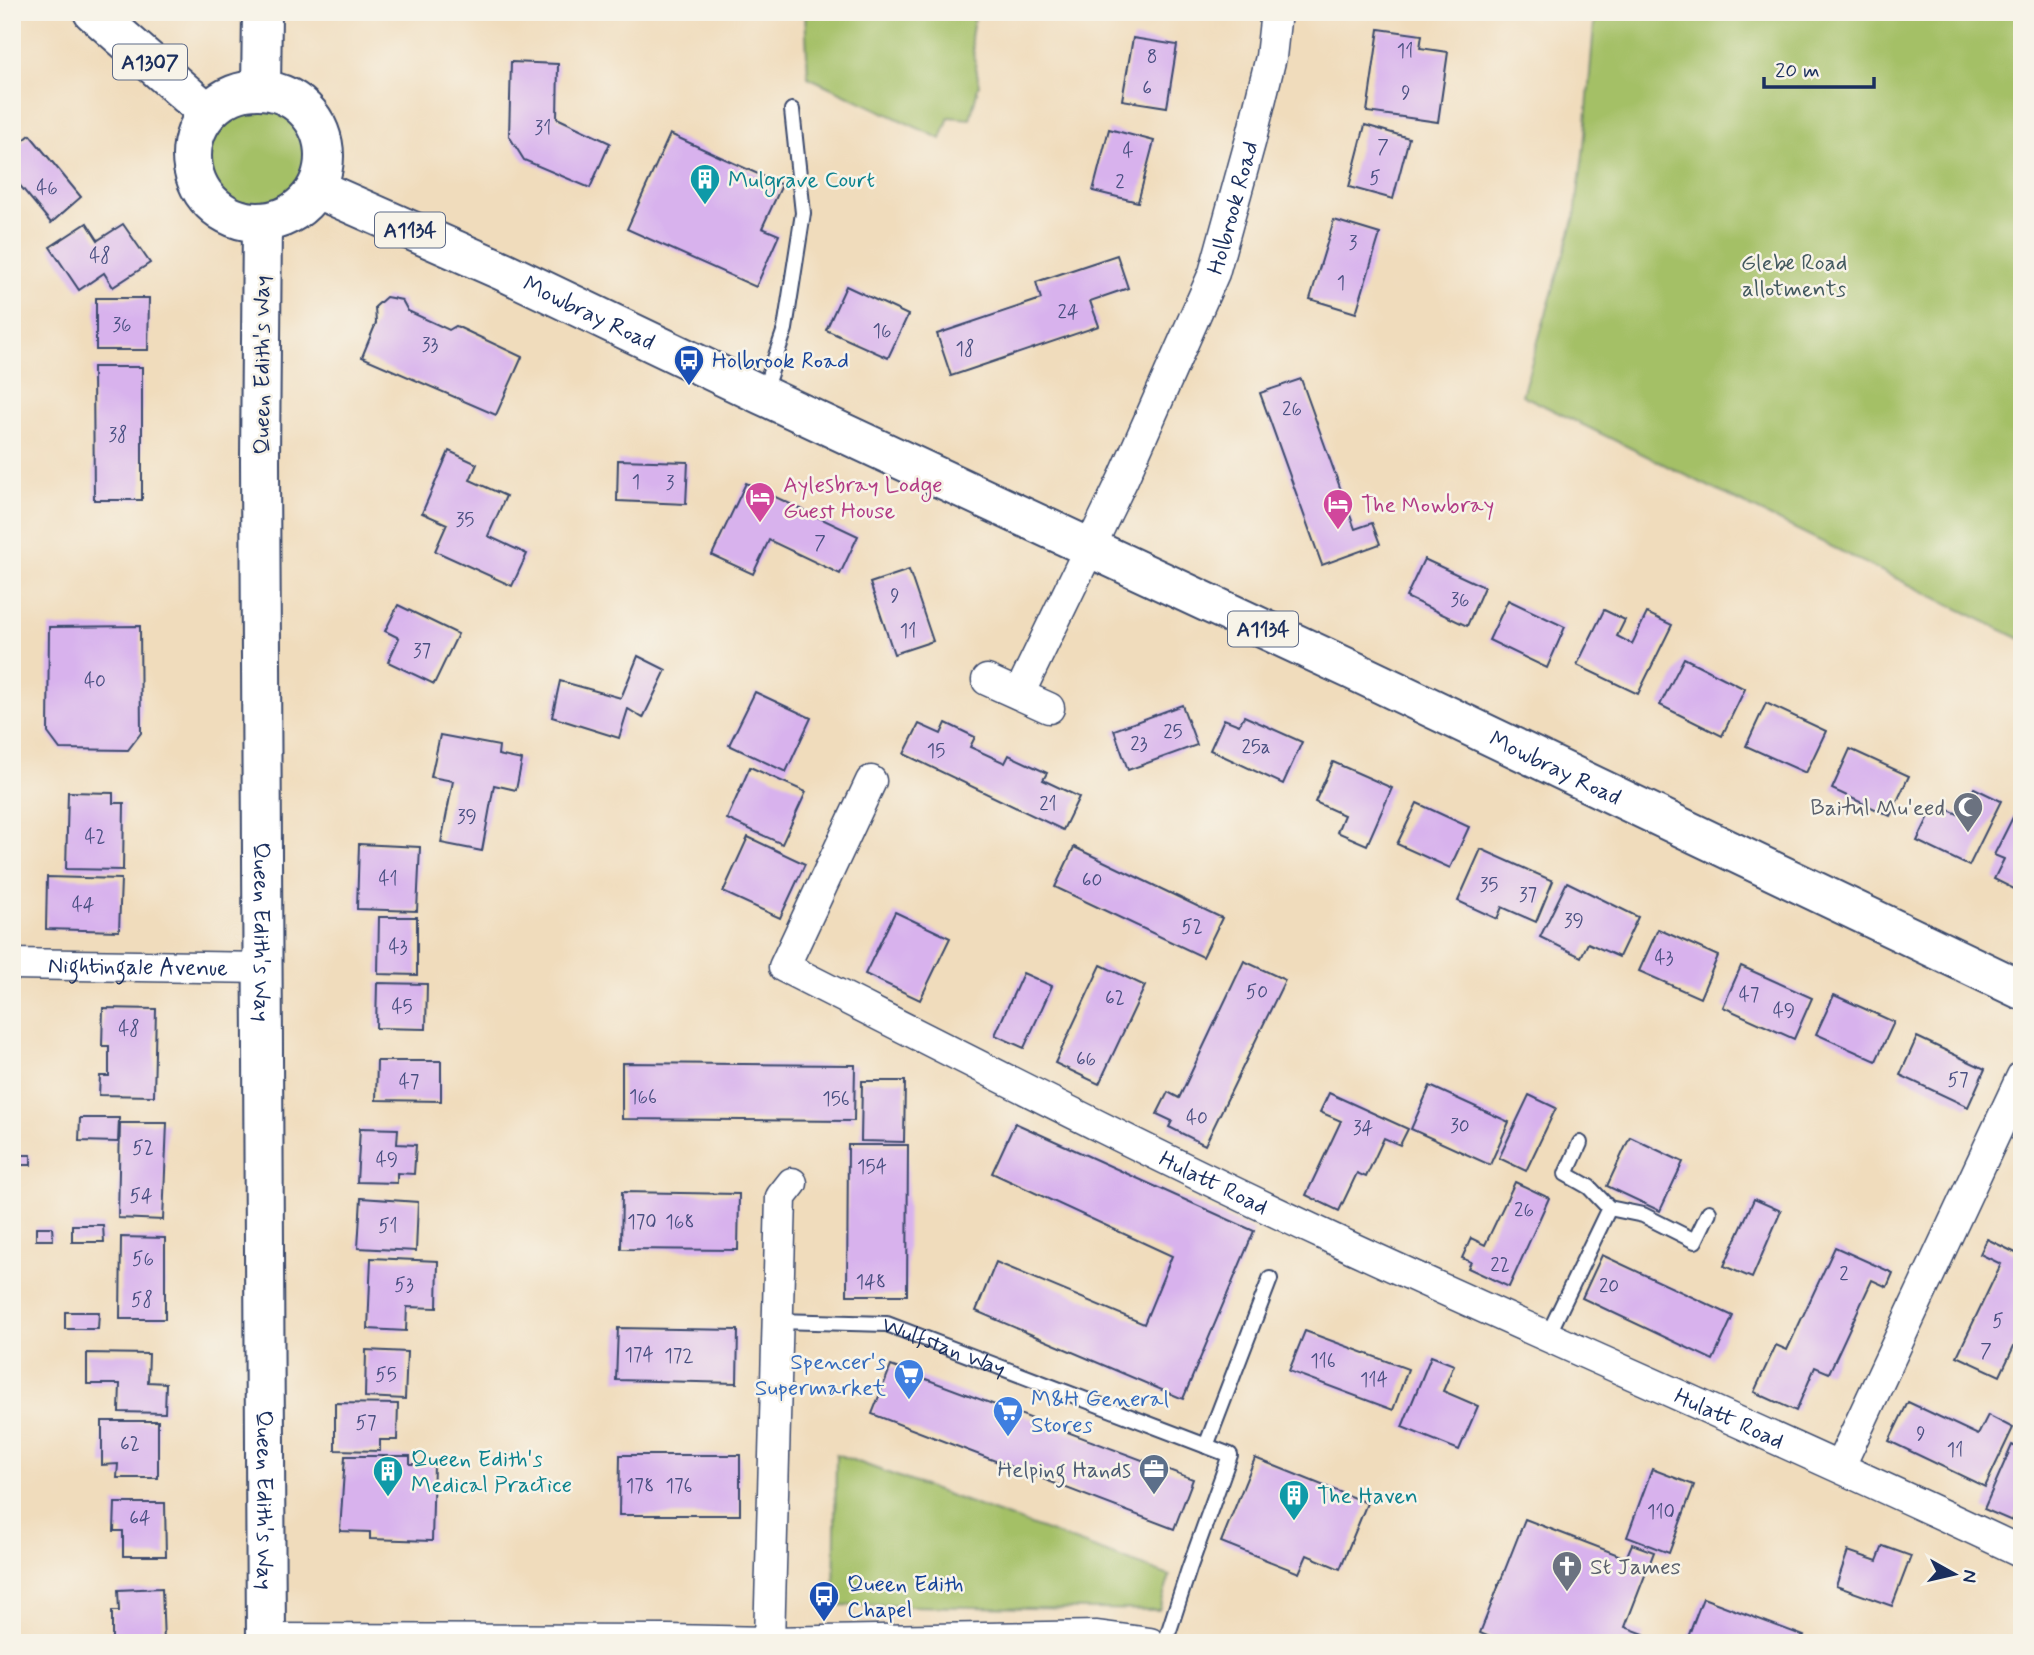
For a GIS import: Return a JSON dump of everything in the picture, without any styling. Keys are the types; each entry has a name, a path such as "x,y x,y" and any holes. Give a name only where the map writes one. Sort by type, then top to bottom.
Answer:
{"main road":[{"name":"A1307","path":"93,12 207,112"},
{"path":"261,89 262,12"},
{"path":"261,89 284,94 295,100 314,120 324,146 323,171 317,188 300,208 284,218 246,222 215,207 203,194 191,161 192,144 207,112 222,99 243,91 261,89"},
{"name":"Mowbray Road","path":"317,188 503,271 1350,669 2022,990"},
{"name":"Queen Edith's Way","path":"262,222 260,461 266,1641"}],"street":[{"name":"Holbrook Road","path":"1088,547 1123,479 1214,273 1271,57 1276,12"},
{"path":"1019,694 1088,547"},
{"path":"987,680 1049,708"},
{"name":"Hulatt Road","path":"872,781 784,967 1308,1227 1840,1466 2022,1552"},
{"name":"Nightingale Avenue","path":"12,964 264,968"},
{"path":"1840,1466 2022,1076"},
{"path":"761,1642 778,1321 781,1197 792,1182"},
{"path":"266,1641 761,1642 1097,1639 1150,1643"}],"lane":[{"path":"762,395 785,329 803,213 792,110"},
{"path":"1580,1143 1566,1174 1589,1187 1609,1208 1643,1215 1695,1241 1709,1212"},
{"path":"1548,1335 1609,1208"},
{"path":"1206,1446 1270,1279"},
{"name":"Wulfstan Way","path":"778,1321 887,1324 1230,1455 1165,1643"}],"green space":[{"path":"805,12 975,12 971,38 979,84 970,119 949,117 941,139 808,77"},
{"name":"Glebe Road allotments","path":"1595,12 2022,12 2022,640 1522,395 1575,216 1584,147"},
{"path":"258,105 278,109 294,120 305,136 309,156 305,176 294,192 278,203 258,207 238,203 222,192 211,176 207,156 211,136 222,120 238,109"},
{"path":"836,1454 1170,1576 1159,1610 834,1605"}],"building":[{"path":"1379,29 1422,35 1420,48 1448,52 1438,122 1367,112"},
{"path":"1133,38 1177,45 1167,107 1122,100"},
{"path":"511,62 558,64 557,118 610,143 590,188 524,160 509,136"},
{"path":"1365,125 1409,138 1393,199 1349,187"},
{"path":"1109,129 1154,141 1138,202 1093,191"},
{"name":"Mulgrave Court","path":"670,134 782,185 762,228 779,235 756,287 627,229"},
{"path":"30,135 81,197 51,223 12,176 12,150"},
{"path":"1334,220 1380,234 1356,313 1310,299"},
{"path":"87,223 98,240 123,224 150,263 113,287 104,273 79,290 50,247"},
{"path":"1117,255 1128,288 1090,301 1099,326 951,376 937,334 1041,299 1036,282"},
{"path":"846,286 908,315 888,358 826,330"},
{"path":"386,297 402,300 408,311 449,330 456,326 522,357 496,415 362,357 376,323 375,307"},
{"path":"96,298 149,298 148,350 96,350"},
{"path":"93,367 142,367 142,500 94,500"},
{"path":"1301,379 1355,529 1372,523 1380,544 1322,565 1260,393"},
{"path":"449,451 477,464 470,480 506,496 488,536 527,554 512,586 435,551 447,524 422,513"},
{"path":"618,460 688,462 686,504 617,501"},
{"name":"Aylesbray Lodge Guest House","path":"746,483 858,536 840,574 769,540 753,574 712,555"},
{"path":"1424,559 1484,587 1467,626 1406,597"},
{"path":"909,570 933,641 894,654 870,583"},
{"path":"1508,600 1565,627 1547,668 1489,640"},
{"path":"398,605 458,634 434,684 388,662 399,638 385,631"},
{"path":"1604,610 1625,620 1617,636 1632,644 1647,613 1672,625 1638,694 1577,665"},
{"path":"140,626 141,733 128,750 60,749 48,733 49,627"},
{"path":"638,656 666,670 643,718 628,709 619,738 552,717 560,681 621,698"},
{"path":"1684,658 1745,689 1722,736 1660,705"},
{"path":"755,692 811,718 786,772 729,745"},
{"path":"1766,703 1826,731 1806,773 1746,746"},
{"path":"1182,705 1197,745 1128,770 1114,730"},
{"path":"1244,716 1302,742 1283,784 1210,750 1224,719 1239,725"},
{"path":"946,723 975,737 970,747 1005,763 1009,755 1047,773 1043,780 1079,797 1063,830 904,754 919,724 941,734"},
{"path":"440,735 499,746 498,755 522,760 516,790 494,785 482,851 441,843 453,781 431,777"},
{"path":"1850,749 1909,776 1890,816 1832,789"},
{"path":"1333,762 1392,788 1367,845 1337,832 1344,815 1315,802"},
{"path":"750,767 806,792 782,844 727,819"},
{"name":"Baitul Mu'eed","path":"1974,788 2001,801 1969,866 1917,841 1935,804 1960,815"},
{"path":"68,792 113,793 113,803 124,803 123,870 66,869"},
{"path":"1417,803 1469,827 1450,868 1397,844"},
{"path":"2014,815 2022,819 2022,893 1994,879 2004,859 1994,855"},
{"path":"748,837 805,864 780,918 723,892"},
{"path":"359,844 420,847 417,911 357,909"},
{"path":"1074,847 1222,918 1203,957 1055,887"},
{"path":"1481,849 1553,881 1536,922 1502,907 1497,919 1458,901"},
{"path":"47,877 121,879 119,931 46,929"},
{"path":"1567,882 1638,917 1619,957 1588,943 1581,957 1540,937"},
{"path":"895,912 950,938 920,1000 865,974"},
{"path":"379,917 417,917 417,975 378,974"},
{"path":"1658,929 1718,956 1700,998 1639,971"},
{"path":"1244,961 1285,980 1205,1145 1169,1127 1172,1121 1157,1114 1168,1092 1179,1098"},
{"path":"1101,965 1145,986 1099,1084 1055,1063"},
{"path":"1741,966 1812,998 1794,1039 1723,1007"},
{"path":"1023,973 1052,986 1024,1048 995,1035"},
{"path":"377,983 427,984 426,1029 376,1028"},
{"path":"1834,995 1894,1022 1876,1061 1816,1034"},
{"path":"103,1008 156,1009 154,1096 99,1095 100,1076 109,1076 109,1046 102,1046"},
{"path":"1917,1037 1985,1069 1968,1107 1900,1075"},
{"path":"377,1061 441,1061 441,1101 376,1100"},
{"path":"622,1063 855,1065 854,1121 622,1119"},
{"path":"862,1081 905,1081 904,1142 861,1141"},
{"path":"1430,1086 1509,1122 1490,1165 1411,1129"},
{"path":"1329,1093 1408,1129 1400,1145 1384,1138 1366,1177 1357,1173 1339,1211 1306,1195 1341,1121 1320,1112"},
{"path":"1529,1095 1556,1108 1526,1171 1499,1158"},
{"path":"80,1118 119,1118 118,1142 79,1141"},
{"path":"120,1123 167,1123 163,1220 118,1218"},
{"path":"1015,1123 1254,1231 1183,1399 976,1311 996,1262 1144,1324 1172,1256 992,1173"},
{"path":"360,1128 398,1129 397,1144 416,1145 414,1174 397,1173 397,1183 357,1182"},
{"path":"1630,1137 1683,1162 1660,1211 1607,1186"},
{"path":"848,1145 908,1145 907,1295 847,1295"},
{"path":"12,1155 31,1155 31,1165 12,1165"},
{"path":"1515,1182 1549,1198 1509,1287 1468,1268 1471,1262 1462,1258 1471,1238 1485,1245"},
{"path":"622,1192 739,1194 738,1250 621,1249"},
{"path":"361,1198 418,1202 416,1251 358,1248"},
{"path":"1754,1199 1781,1211 1752,1278 1724,1266"},
{"path":"72,1225 103,1225 104,1242 72,1242"},
{"path":"36,1227 52,1227 53,1240 36,1240"},
{"path":"121,1237 165,1238 165,1319 120,1319"},
{"path":"1987,1239 2022,1256 2022,1329 2000,1376 1957,1356 2001,1264 1980,1254"},
{"path":"1835,1247 1893,1273 1887,1287 1872,1280 1829,1373 1815,1367 1796,1411 1754,1392 1776,1345 1787,1350"},
{"path":"1602,1255 1733,1316 1713,1360 1582,1298"},
{"path":"371,1258 438,1261 437,1308 407,1307 406,1331 368,1329"},
{"path":"65,1312 99,1312 98,1329 65,1329"},
{"path":"618,1328 738,1330 737,1383 616,1380"},
{"path":"1305,1331 1408,1369 1393,1410 1289,1371"},
{"path":"366,1350 407,1352 405,1399 365,1397"},
{"path":"87,1353 149,1354 148,1382 166,1383 165,1413 119,1412 120,1384 87,1384"},
{"path":"1431,1356 1454,1365 1443,1391 1478,1406 1459,1450 1402,1427"},
{"path":"891,1366 1193,1479 1174,1529 872,1414"},
{"path":"1908,1402 1978,1435 1988,1415 2013,1428 1985,1487 1889,1441"},
{"path":"335,1403 398,1404 397,1440 380,1440 380,1451 335,1450"},
{"path":"102,1421 158,1421 158,1478 117,1478 118,1464 102,1465"},
{"path":"2012,1445 2022,1450 2022,1499 2012,1521 1984,1509"},
{"path":"620,1455 740,1455 740,1515 619,1515"},
{"name":"Queen Edith's Medical Practice","path":"345,1456 410,1456 410,1464 434,1464 432,1541 370,1539 370,1532 340,1531"},
{"name":"The Haven","path":"1255,1458 1367,1503 1340,1569 1307,1555 1299,1573 1221,1542"},
{"path":"1652,1469 1694,1485 1669,1553 1627,1537"},
{"path":"115,1503 165,1503 166,1556 123,1556 123,1531 114,1531"},
{"name":"St James","path":"1525,1519 1626,1558 1632,1544 1654,1552 1625,1627 1644,1634 1640,1643 1504,1643 1480,1633"},
{"path":"1883,1546 1911,1556 1892,1606 1836,1586 1848,1551 1877,1561"},
{"path":"162,1588 164,1643 112,1643 112,1611 119,1611 118,1590"},
{"path":"1703,1598 1804,1636 1801,1643 1704,1643 1688,1637"}],"place":[{"name":"Mulgrave Court","path":"705,206"},
{"name":"Holbrook Road","path":"689,387"},
{"name":"Aylesbray Lodge Guest House","path":"760,524"},
{"name":"The Mowbray","path":"1338,531"},
{"name":"Baitul Mu'eed","path":"1968,834"},
{"name":"Spencer's Supermarket","path":"909,1401"},
{"name":"M&H General Stores","path":"1008,1438"},
{"name":"Helping Hands","path":"1154,1496"},
{"name":"Queen Edith's Medical Practice","path":"388,1498"},
{"name":"The Haven","path":"1294,1522"},
{"name":"St James","path":"1567,1593"},
{"name":"Queen Edith Chapel","path":"824,1623"}]}
